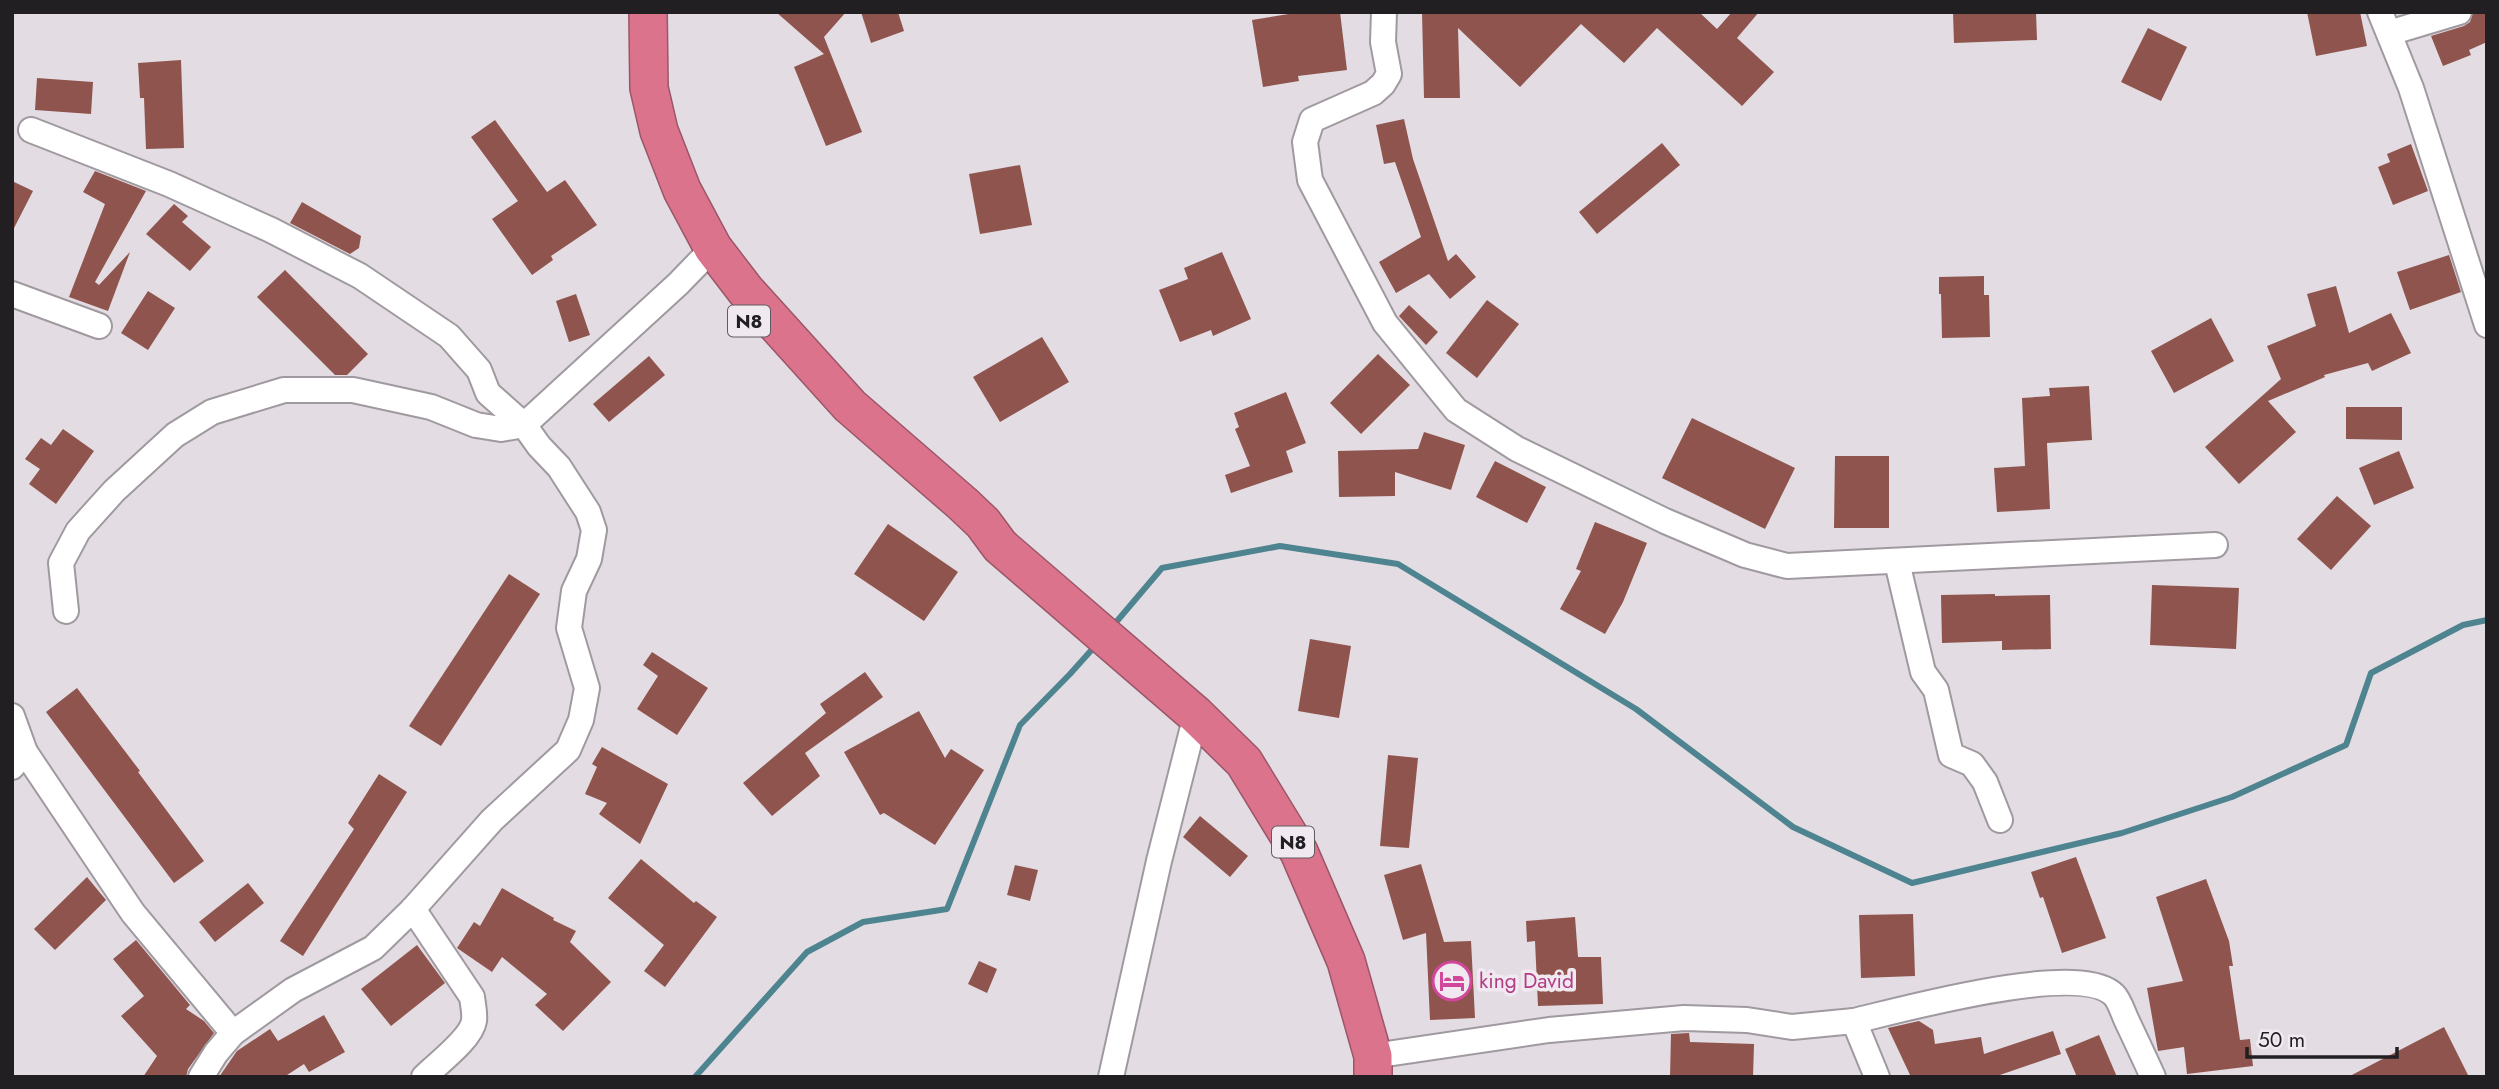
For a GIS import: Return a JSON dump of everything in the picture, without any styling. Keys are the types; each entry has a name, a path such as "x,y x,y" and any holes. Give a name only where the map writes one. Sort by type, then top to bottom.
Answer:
{"highway":[{"name":"N8","path":"630,12 631,90 641,136 666,198 706,255 746,290 849,406 963,504 983,523 1000,546 1196,715 1244,762 1299,852 1346,961 1373,1066"},
{"name":"N8","path":"648,12 649,88 659,131 706,255"}],"street":[{"path":"1384,12 1383,42 1389,74 1373,93 1311,120 1305,142 1310,180 1385,323 1456,410 1517,449 1665,521 1745,555 1787,566 2214,545"},
{"path":"2459,12 2385,23 2411,88 2487,325"},
{"path":"31,130 182,190 271,230 360,276 449,336 480,370 488,393 524,425 566,478 588,512 594,530 589,559 574,591 569,628 587,688 580,720 568,750 492,820 413,909 373,948 293,990 233,1033 201,1077"},
{"path":"66,611 61,563 78,531 114,491 175,435 212,412 284,390 354,390 431,407 476,425 501,429 524,425 706,255"},
{"path":"12,295 99,326"},
{"path":"1896,562 1923,672 1936,690 1951,755 1972,764 1985,782 2000,820"},
{"path":"1111,1077 1159,861 1196,715"},
{"path":"12,716 19,759 133,913 233,1033"},
{"path":"413,909 472,997 474,1012 474,1023 466,1037 424,1077"},
{"path":"1373,1066 1549,1030 1684,1018 1747,1020 1792,1027 1854,1021 1982,991 2086,982 2101,986 2115,996 2153,1077"},
{"path":"1854,1021 1877,1077"}],"building":[{"path":"776,12 846,12 824,37 862,132 826,146 794,67 824,54"},
{"path":"861,12 898,12 904,31 871,43"},
{"path":"1301,12 1340,12 1347,70 1298,76 1299,81 1263,87 1252,20"},
{"path":"1422,12 1699,12 1717,29 1732,12 1759,12 1737,38 1774,72 1742,106 1657,28 1624,63 1581,24 1520,87 1458,28 1460,98 1424,98"},
{"path":"1953,12 2036,12 2037,40 1954,43"},
{"path":"2307,12 2360,12 2367,46 2316,56"},
{"path":"2473,12 2487,12 2487,42 2469,50 2471,55 2443,66 2431,36 2464,26 2470,22"},
{"path":"2148,28 2187,47 2161,101 2121,82"},
{"path":"181,60 184,148 146,149 144,98 140,98 138,63"},
{"path":"37,78 93,82 91,114 35,110"},
{"path":"1404,119 1413,159 1448,261 1456,254 1476,277 1450,299 1429,274 1396,293 1379,262 1421,237 1395,162 1384,164 1376,125"},
{"path":"495,120 547,192 565,180 597,225 551,256 553,260 532,275 492,219 518,201 471,137"},
{"path":"1662,143 1680,165 1597,234 1579,212"},
{"path":"2411,144 2428,191 2393,205 2378,167 2390,162 2387,154"},
{"path":"1020,165 1032,225 980,234 969,174"},
{"path":"95,171 146,191 95,282 99,285 130,252 108,311 69,297 105,204 83,192"},
{"path":"12,181 33,191 12,232"},
{"path":"302,202 361,236 359,248 350,254 290,223"},
{"path":"174,204 188,216 182,222 211,247 190,271 146,234"},
{"path":"1222,252 1251,319 1213,336 1211,330 1180,342 1159,290 1188,279 1184,268"},
{"path":"2449,255 2461,292 2410,310 2397,272"},
{"path":"285,270 368,354 347,375 335,375 257,297"},
{"path":"1984,276 1984,295 1989,295 1990,337 1942,338 1939,277"},
{"path":"2336,286 2349,333 2391,313 2411,353 2372,371 2368,363 2324,375 2325,377 2268,401 2296,432 2239,484 2205,447 2281,379 2267,346 2316,326 2307,294"},
{"path":"148,291 175,308 148,350 121,333"},
{"path":"576,294 590,335 569,342 556,301"},
{"path":"1487,300 1519,324 1477,378 1446,353"},
{"path":"1409,305 1438,332 1426,345 1399,316"},
{"path":"2211,318 2234,361 2174,393 2151,351"},
{"path":"1042,337 1069,382 1000,422 973,377"},
{"path":"1378,354 1410,385 1361,434 1330,403"},
{"path":"649,356 665,375 609,422 593,404"},
{"path":"2089,386 2092,440 2047,443 2050,509 1997,512 1994,468 2025,466 2022,398 2050,396 2049,388"},
{"path":"1286,392 1306,443 1286,451 1293,472 1231,493 1225,475 1250,466 1235,429 1239,427 1234,413"},
{"path":"2346,407 2402,407 2402,440 2346,439"},
{"path":"1692,418 1795,468 1765,529 1662,478"},
{"path":"63,429 94,451 56,504 29,484 40,469 25,459 41,438 51,445"},
{"path":"1424,432 1465,445 1451,490 1395,472 1395,496 1339,497 1338,451 1418,449"},
{"path":"2399,451 2414,488 2374,505 2359,468"},
{"path":"1835,456 1889,456 1889,528 1834,528"},
{"path":"1495,461 1546,487 1527,523 1476,497"},
{"path":"2337,496 2371,526 2331,570 2297,539"},
{"path":"1595,522 1647,543 1623,602 1605,634 1560,609 1581,571 1576,569"},
{"path":"888,524 958,572 924,621 854,574"},
{"path":"509,574 540,594 441,746 409,726"},
{"path":"2152,585 2239,588 2236,649 2150,645"},
{"path":"1941,595 2050,595 2051,649 2002,650 2002,641 1942,643"},
{"path":"1310,639 1351,646 1339,718 1298,711"},
{"path":"652,652 708,688 677,735 637,709 658,676 643,665"},
{"path":"865,672 883,697 805,753 820,776 772,816 743,783 826,713 820,704"},
{"path":"77,688 204,861 174,883 46,712"},
{"path":"919,711 945,758 951,749 984,770 935,845 884,813 880,815 844,752"},
{"path":"602,747 668,784 640,844 599,814 607,803 585,794 597,767 592,764"},
{"path":"1388,755 1418,758 1409,848 1380,846"},
{"path":"379,774 407,792 303,956 280,941 354,829 348,823"},
{"path":"1200,816 1248,856 1230,877 1183,837"},
{"path":"2076,857 2106,938 2062,953 2043,897 2040,898 2031,872"},
{"path":"641,859 694,903 696,901 717,917 665,987 644,971 664,945 608,898"},
{"path":"1421,864 1444,942 1471,941 1475,1018 1430,1020 1426,933 1403,940 1384,875"},
{"path":"1015,865 1038,870 1030,901 1007,895"},
{"path":"87,877 106,900 55,950 34,929"},
{"path":"2206,879 2229,941 2233,966 2229,966 2240,1040 2250,1039 2253,1066 2187,1074 2184,1047 2158,1051 2147,988 2183,981 2156,897"},
{"path":"248,883 264,903 215,942 199,922"},
{"path":"502,888 576,931 570,942 611,982 563,1031 535,1005 547,994 502,957 492,972 457,948 474,922 480,926"},
{"path":"1913,914 1915,976 1861,978 1859,915"},
{"path":"1575,917 1578,957 1601,957 1603,1004 1538,1006 1535,941 1527,942 1526,921"},
{"path":"136,940 190,1005 186,1009 204,1021 214,1033 188,1069 186,1077 143,1077 157,1056 121,1016 144,996 113,959"},
{"path":"417,945 445,983 391,1026 361,989"},
{"path":"979,961 997,969 987,993 968,984"},
{"path":"324,1015 345,1052 309,1072 304,1064 284,1077 219,1077 237,1051 270,1029 278,1041"},
{"path":"1919,1021 1933,1030 1935,1044 1981,1037 1984,1054 2053,1031 2061,1054 1994,1077 1911,1077 1888,1028"},
{"path":"2444,1027 2469,1077 2348,1077"},
{"path":"1689,1033 1690,1042 1754,1044 1753,1077 1670,1077 1671,1034"},
{"path":"2099,1035 2117,1077 2077,1077 2065,1049"}],"waterway":[{"path":"1112,627 1162,568 1280,546 1398,564 1636,709 1793,827 1912,883 2122,833 2232,797 2346,745 2371,673 2463,625 2487,620"},
{"path":"695,1077 807,952 863,922 947,909 1020,725 1096,645"}],"place":[{"name":"king David","path":"1452,981"}]}
